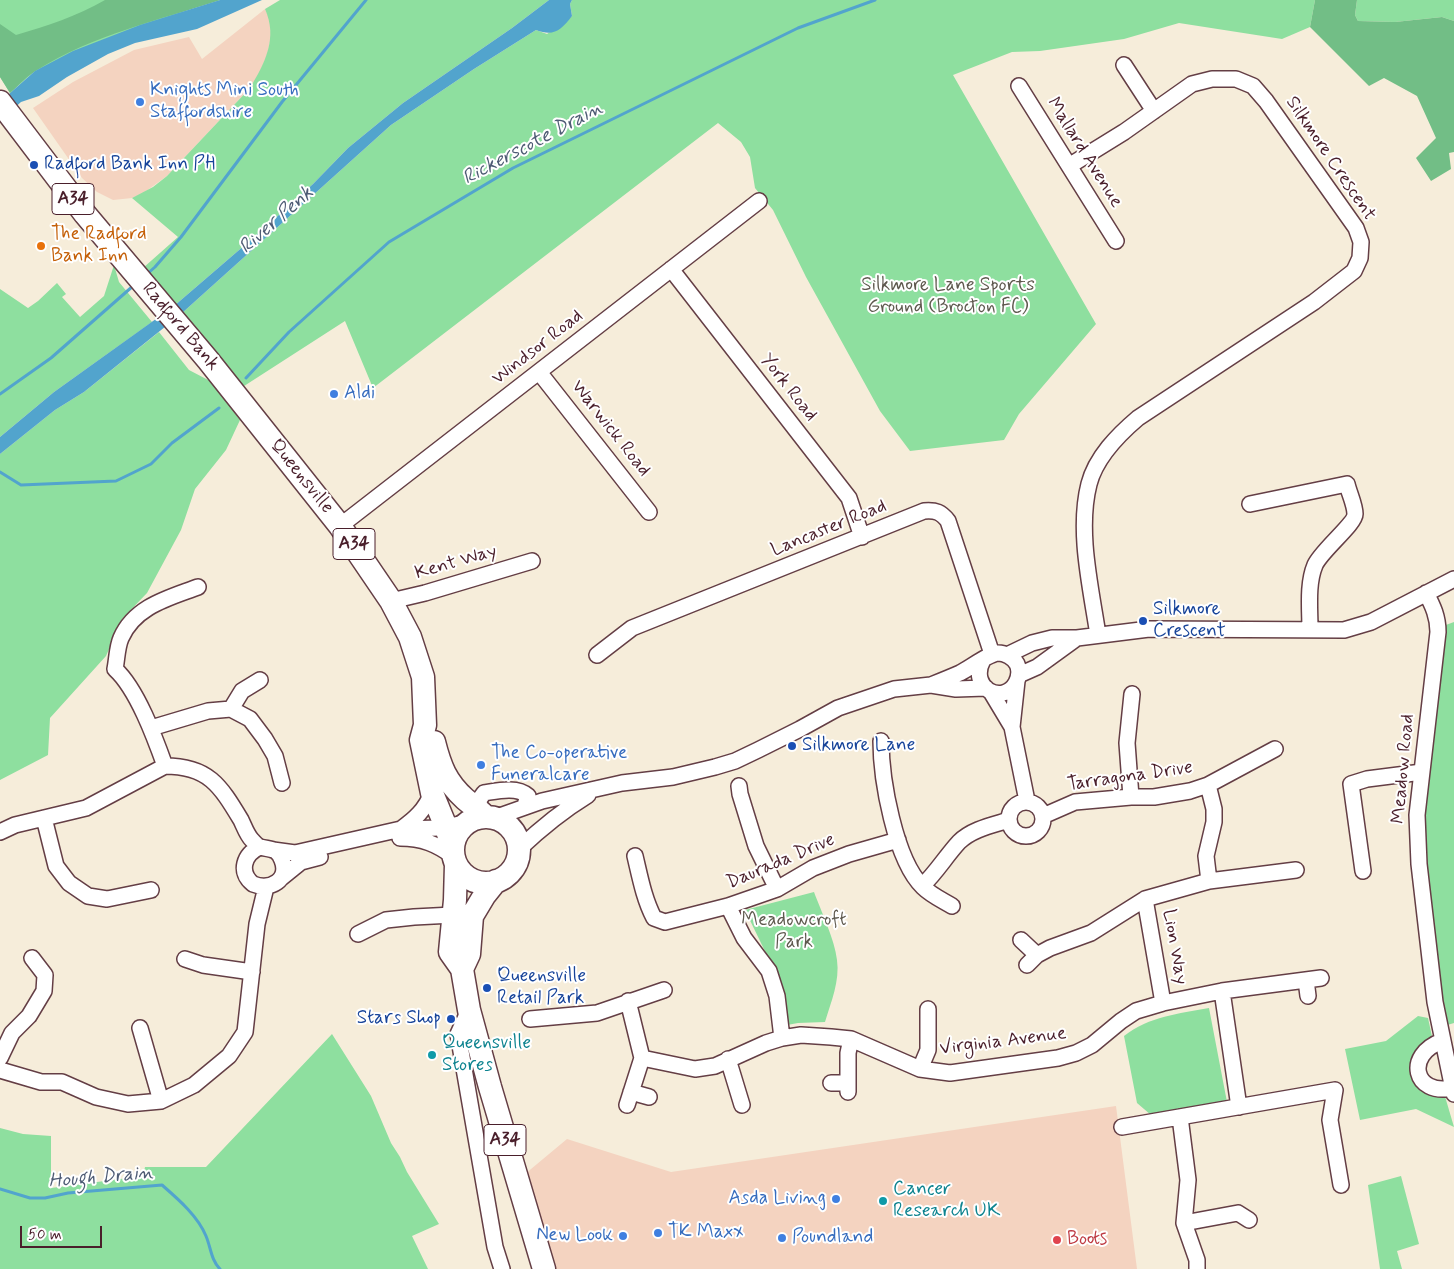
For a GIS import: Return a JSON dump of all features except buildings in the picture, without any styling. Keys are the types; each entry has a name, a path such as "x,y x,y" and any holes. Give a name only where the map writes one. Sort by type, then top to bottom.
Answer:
{"highway":[{"name":"Radford Bank","path":"0,102 68,192 230,388"},
{"name":"Queensville","path":"230,388 340,526 391,601 410,637 423,677 425,725 421,740 432,793"},
{"name":"A34","path":"425,725 434,742 443,772 450,783 482,817"},
{"name":"A34","path":"432,793 446,827 454,857 450,952 462,969 469,1010 490,1087 544,1269"},
{"path":"482,817 500,820 512,830 518,842 516,864 512,870 496,881 483,882 466,876 454,857 456,835 462,828 482,817"},
{"name":"A34","path":"462,969 469,954 472,916 496,881"}],"street":[{"path":"1124,65 1154,111"},
{"name":"Silkmore Crescent","path":"1069,166 1124,132 1192,84 1212,79 1236,79 1252,86 1266,101 1356,228 1361,242 1360,258 1354,271 1314,302 1138,418 1116,437 1102,455 1089,483 1084,519 1087,558 1098,636"},
{"name":"Mallard Avenue","path":"1019,86 1116,241"},
{"name":"Windsor Road","path":"340,526 759,201"},
{"name":"York Road","path":"671,269 849,498 862,537"},
{"name":"Warwick Road","path":"539,372 649,512"},
{"path":"1250,504 1347,484 1355,514 1353,521 1326,549 1316,563 1311,577 1310,630"},
{"name":"Lancaster Road","path":"597,655 632,628 924,511 933,510 941,513 948,521 994,656"},
{"name":"Kent Way","path":"391,601 425,593 532,561"},
{"path":"931,685 994,656 1052,638 1077,638 1149,629 1344,630 1371,622 1454,579"},
{"path":"165,766 151,728 124,676 115,669 121,639 132,621 154,603 198,587"},
{"name":"Meadow Road","path":"1426,593 1434,607 1438,621 1438,632 1417,815 1419,864 1435,1002 1453,1091 1429,1086 1422,1080 1418,1068 1420,1058 1424,1052 1429,1047 1442,1041"},
{"path":"0,1070 41,1082 62,1082 96,1097 128,1104 161,1101 194,1085 229,1056 245,1032 260,890 244,872 244,865 252,850 261,845 295,853 401,829 446,827 526,805 622,783 673,777 715,768 758,750 838,708 894,689 931,685 956,689 988,690 997,694 1004,693 1013,688 1018,678 1037,668 1077,638"},
{"path":"994,656 1016,663 1018,678 1012,727 1027,801"},
{"path":"994,656 979,667 978,675 1012,727"},
{"path":"230,709 242,691 260,680"},
{"path":"1131,797 1127,743 1132,694"},
{"path":"151,728 208,711 230,709 250,719 265,739 275,756 282,783"},
{"path":"881,741 888,802 898,840 912,874 932,903 952,906"},
{"name":"Tarragona Drive","path":"1043,816 1075,802 1154,797 1190,791 1208,785 1275,749"},
{"path":"0,832 15,825 86,808 165,766 179,766 194,769 211,780 225,793 261,845 278,854 284,868 280,878"},
{"path":"1363,871 1351,784 1367,779 1422,772"},
{"path":"1208,785 1214,809 1214,822 1206,856 1209,881"},
{"path":"739,786 756,846 777,888"},
{"path":"518,849 566,808 600,788"},
{"path":"482,817 479,800 484,793 514,790 524,792 528,796 526,805"},
{"path":"401,829 416,818 427,806 432,793"},
{"path":"1027,801 1036,804 1040,809 1043,822 1039,830 1028,836 1022,836 1013,830 1009,820 1012,808 1018,803 1027,801"},
{"path":"44,818 56,866 69,883 88,896 106,899 151,890"},
{"path":"922,886 934,875 960,841 975,831 1009,820"},
{"path":"260,890 275,883 301,862 400,838 415,838 434,843 454,857"},
{"name":"Daurada Drive","path":"635,856 644,895 654,918 665,922 728,906 777,888 813,868 850,854 898,840"},
{"path":"1022,940 1032,960 1050,948 1091,933 1145,899 1209,881 1296,870"},
{"name":"Lion Way","path":"1145,899 1163,1003"},
{"path":"728,906 744,938 769,970 777,996 782,1038"},
{"path":"358,934 386,920 453,915"},
{"path":"0,1058 12,1033 29,1016 44,991 45,975 32,958"},
{"path":"185,959 203,965 252,972"},
{"name":"Virginia Avenue","path":"642,1058 694,1068 715,1066 766,1043 801,1035 851,1039 920,1069 950,1073 1058,1058 1076,1053 1092,1045 1136,1012 1163,1003 1222,992 1321,978"},
{"path":"1306,980 1308,996"},
{"path":"1222,992 1239,1107"},
{"path":"530,1019 597,1013 628,1001 657,996"},
{"path":"628,1001 642,1058 629,1098 649,1097"},
{"path":"920,1069 928,1050 928,1009"},
{"path":"469,1010 458,1034 495,1247 502,1269"},
{"path":"140,1028 161,1101"},
{"path":"831,1083 848,1087 848,1053 851,1039"},
{"path":"728,1060 742,1105"},
{"path":"1122,1127 1335,1090 1330,1120 1341,1185"},
{"path":"1180,1118 1188,1180 1184,1223 1197,1260 1197,1269"},
{"path":"1184,1223 1243,1212"}],"shaded area":[{"name":"Knights Mini South Staffordshire","path":"265,9 270,19 271,37 267,55 260,72 250,88 167,176 142,194 132,198 113,200 97,192 82,178 33,108 73,82 134,50 189,37 202,59"},
{"path":"1116,1106 1137,1269 552,1269 525,1174 567,1139 671,1172"}],"green space":[{"path":"0,0 220,0 185,11 35,71 10,93 0,77"},
{"path":"105,0 220,0 127,29 81,47 37,70 10,93 0,77 0,24 16,35 62,20"},
{"path":"280,0 549,0 512,28 403,103 348,148 313,184 174,306 143,268 178,237 132,198 153,187 167,176 250,88 265,60 270,40 269,20 265,9"},
{"name":"Silkmore Lane Sports Ground (Brocton FC)","path":"572,0 1315,0 1310,27 1282,39 1179,23 1124,39 1040,51 1012,52 953,75 1096,324 1019,414 1004,440 910,451 880,411 806,277 773,210 755,188 750,157 741,142 718,123 373,388 345,321 241,388 181,314 391,125 536,30 547,34 572,16 570,4"},
{"path":"1315,0 1357,0 1355,15 1358,21 1395,22 1442,17 1454,21 1454,152 1449,153 1451,169 1431,181 1416,158 1436,138 1417,96 1384,78 1369,86 1310,27"},
{"path":"1357,0 1454,0 1454,21 1442,17 1395,22 1358,21 1355,15"},
{"path":"114,265 119,282 152,322 54,392 0,437 0,289 28,308 57,283 66,294 62,297 80,317 104,296"},
{"path":"159,332 189,370 212,382 240,420 226,450 195,489 181,530 147,593 122,619 106,656 50,718 48,755 0,780 0,454 55,410 84,392"},
{"path":"1454,622 1454,1023 1444,1026 1430,915 1422,815 1443,626"},
{"name":"Meadowcroft Park","path":"814,892 836,952 838,968 836,984 825,1022 787,1025 776,974 745,910"},
{"path":"1209,1008 1227,1102 1151,1115 1137,1103 1124,1036 1154,1020"},
{"path":"1418,1016 1428,1018 1433,1041 1415,1064 1444,1093 1454,1127 1416,1109 1360,1120 1345,1049 1386,1041"},
{"path":"332,1034 371,1096 391,1143 439,1224 412,1236 428,1269 0,1269 0,1128 23,1134 51,1136 51,1188 143,1176 145,1167 206,1167"},
{"path":"1401,1176 1419,1244 1397,1251 1402,1269 1380,1269 1368,1185"}],"water":[{"path":"220,0 262,0 197,29 135,43 108,54 67,77 39,96 21,102 0,121 0,102 35,71 73,51 140,25"},
{"name":"River Penk","path":"549,0 572,0 570,4 572,16 561,28 548,33 536,30 391,125 181,314 84,392 55,410 0,454 0,437 54,392 174,306 313,184 348,148 403,103 512,28"}],"waterway":[{"path":"146,275 181,237 282,102 366,0"},
{"name":"Rickerscote Drain","path":"246,378 289,332 389,242 513,168 798,28 875,0"},
{"path":"0,394 51,358 133,286"},
{"name":"Rickerscote Drain","path":"0,472 21,485 116,481 151,464 172,443 219,408"},
{"name":"Hough Drain","path":"0,1189 30,1198 45,1198 68,1193 162,1185 187,1208 198,1222 206,1236 215,1262 220,1269"}],"place":[{"name":"Knights Mini South Staffordshire","path":"140,102"},
{"name":"Radford Bank Inn PH","path":"34,165"},
{"name":"The Radford Bank Inn","path":"41,246"},
{"name":"Aldi","path":"334,394"},
{"name":"Silkmore Crescent","path":"1143,621"},
{"name":"Silkmore Lane","path":"792,746"},
{"name":"The Co-operative Funeralcare","path":"481,765"},
{"name":"Queensville Retail Park","path":"487,988"},
{"name":"Stars Shop","path":"451,1019"},
{"name":"Queensville Stores","path":"432,1055"},
{"name":"Asda Living","path":"836,1199"},
{"name":"Cancer Research UK","path":"883,1201"},
{"name":"TK Maxx","path":"658,1233"},
{"name":"New Look","path":"623,1236"},
{"name":"Poundland","path":"782,1238"},
{"name":"Boots","path":"1057,1240"}]}
